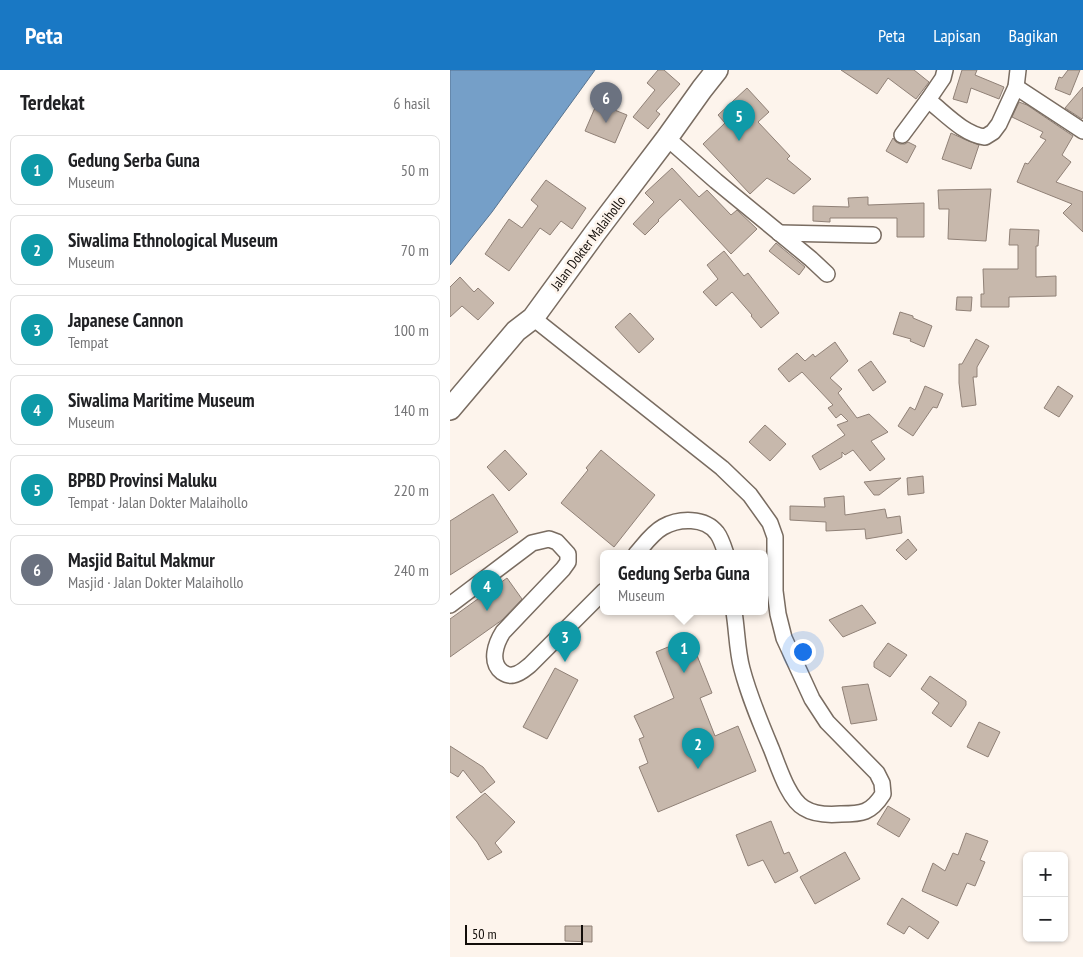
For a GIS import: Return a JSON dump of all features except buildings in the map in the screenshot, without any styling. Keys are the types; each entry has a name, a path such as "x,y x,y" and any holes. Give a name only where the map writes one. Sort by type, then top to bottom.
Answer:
{"main road":[{"name":"Jalan Dokter Malaihollo","path":"450,409 516,331 533,318 717,70"}],"street":[{"path":"902,135 943,78 944,70"},
{"path":"928,100 975,136 985,137 993,132 999,124 1016,87 1018,70"},
{"path":"1016,87 1083,131"},
{"path":"667,138 827,274"},
{"path":"779,233 874,235"},
{"path":"533,318 722,468 750,495 763,512 775,536 776,601 784,638 812,699 827,722 877,773 882,782 883,794 878,803 871,809 857,814 814,812 803,808 792,795 752,703 742,667 734,615"},
{"path":"640,550 663,527 678,521 693,520 704,524 716,532 724,550"},
{"path":"450,605 532,542 549,539 557,542 563,548 568,554 568,562 503,632 498,640 495,661 498,668 508,675 514,675 530,665 600,595"}],"water":[{"path":"450,70 595,70 492,212 450,265"}],"place":[{"name":"Masjid Baitul Makmur","path":"606,123"},
{"name":"BPBD Provinsi Maluku","path":"739,141"},
{"name":"Siwalima Maritime Museum","path":"487,611"},
{"name":"Japanese Cannon","path":"565,662"},
{"name":"Gedung Serba Guna","path":"684,673"},
{"name":"Siwalima Ethnological Museum","path":"698,769"}]}
